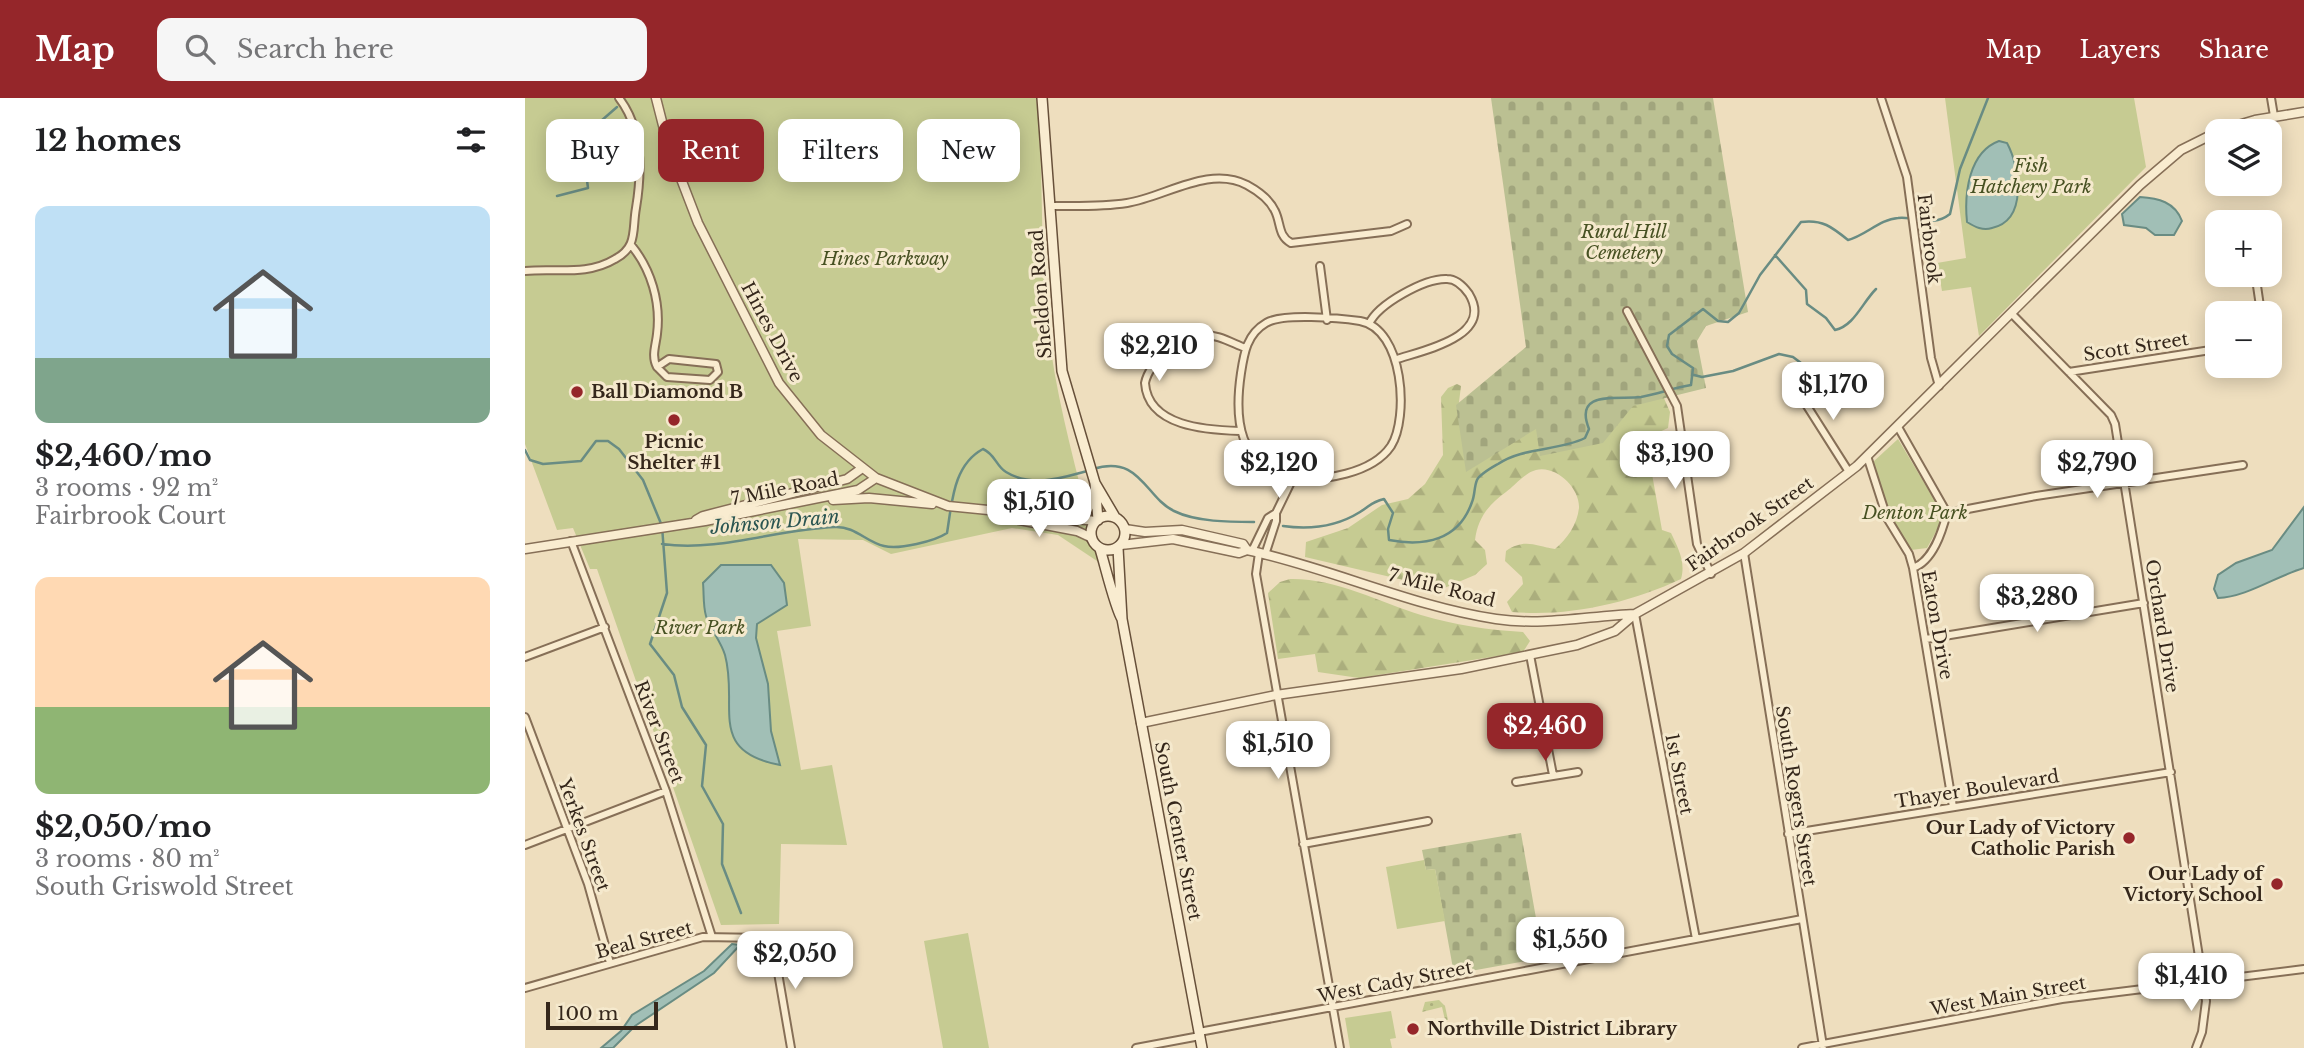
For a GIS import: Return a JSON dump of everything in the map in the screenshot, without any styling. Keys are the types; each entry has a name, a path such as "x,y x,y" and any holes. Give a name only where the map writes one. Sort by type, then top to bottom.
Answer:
{"main road":[{"name":"Sheldon Road","path":"1042,98 1062,371 1094,483 1097,521"},
{"name":"Sheldon Road","path":"1094,483 1115,517"},
{"path":"1076,520 1087,513 1094,483"},
{"path":"1115,517 1125,529 1119,547 1100,549 1092,538 1097,521 1115,517"},
{"name":"South Center Street","path":"1119,547 1122,619 1202,1048"},
{"name":"South Center Street","path":"1100,549 1111,579 1117,612 1122,619"}],"street":[{"path":"525,271 596,268 619,257 631,245 634,239 641,172 634,128 619,98"},
{"name":"Hines Drive","path":"656,98 668,145 689,204 772,371 812,426 861,469 876,478 946,505"},
{"name":"Fairbrook","path":"1881,98 1900,150 1911,207 1931,358 1940,386"},
{"path":"2271,98 2274,116"},
{"name":"Fairbrook Street","path":"2263,119 2304,112"},
{"name":"Fairbrook Street","path":"1141,723 1276,695 1461,669 1591,641 1615,631 1635,614 1744,553 1849,472 1940,386 2155,172 2181,150 2205,138"},
{"path":"1051,206 1126,203 1193,183 1220,179 1243,183 1263,196 1275,212 1283,236 1291,243 1391,230 1407,224"},
{"path":"631,245 640,256 654,288 658,324 653,360 657,366 667,377 710,380 718,372 718,366 710,362 669,359 657,366"},
{"path":"1320,265 1327,320"},
{"path":"1369,324 1374,313 1384,305 1436,281 1454,281 1467,291 1475,311 1474,319 1467,329 1452,340 1397,359"},
{"path":"1627,311 1673,396 1697,544 1711,573"},
{"name":"Orchard Drive","path":"2012,314 2114,419 2206,1001 2204,1024 2196,1048"},
{"path":"1272,320 1327,320 1369,324 1382,334 1397,359 1398,428 1387,451 1373,462 1343,474 1314,479 1293,478 1275,473 1262,464 1248,448 1237,417 1245,348 1255,331 1272,320"},
{"path":"1240,430 1204,429 1175,421 1150,401 1145,383 1156,362 1194,337 1206,335 1221,338 1245,348"},
{"name":"Scott Street","path":"2069,372 2205,351"},
{"path":"1795,387 1849,472"},
{"path":"1898,427 1947,513"},
{"name":"Eaton Drive","path":"1867,456 1887,518 1909,554 1913,568 1953,807"},
{"path":"1947,513 2124,482 2243,465"},
{"name":"7 Mile Road","path":"696,520 847,478 861,469"},
{"name":"7 Mile Road","path":"525,549 785,505 858,490 876,478"},
{"path":"1256,553 1276,522 1276,513 1293,478"},
{"path":"785,505 869,498 946,505 1001,513 1023,521 1077,531 1092,538"},
{"path":"1001,513 1010,511 1097,521"},
{"path":"1276,513 1268,518 1256,553 1256,574 1340,1048"},
{"path":"1913,568 1925,561 1930,553 1947,513"},
{"name":"7 Mile Road","path":"1125,529 1137,532 1182,530 1243,544 1256,553"},
{"name":"7 Mile Road","path":"1119,547 1173,539 1239,553 1256,553 1441,607 1494,619 1531,622 1635,614"},
{"name":"River Street","path":"571,541 666,791 695,875 712,937"},
{"name":"South Rogers Street","path":"1744,553 1823,1046"},
{"path":"1926,639 2144,603"},
{"name":"1st Street","path":"1635,614 1696,939"},
{"path":"525,657 605,627"},
{"path":"1530,655 1553,775"},
{"name":"Yerkes Street","path":"525,717 589,884 610,963"},
{"path":"1517,782 1578,772"},
{"name":"Thayer Boulevard","path":"1788,834 2171,772"},
{"path":"525,845 666,791"},
{"path":"1303,844 1428,821"},
{"name":"West Cady Street","path":"1136,1048 1802,919"},
{"name":"Beal Street","path":"525,988 712,937 772,938 791,1048"},
{"name":"West Main Street","path":"1802,1048 2062,999 2304,969"}],"green space":[{"path":"525,98 1036,98 1045,299 1052,358 1070,446 1100,563 1058,535 1012,528 891,554 863,540 798,539 811,626 777,631 801,770 832,765 847,845 781,844 779,924 721,925 597,569 590,569 573,528 557,530 525,444"},
{"name":"Rural Hill Cemetery","path":"1491,98 1713,98 1748,312 1706,326 1697,341 1706,388 1633,406 1603,443 1540,456 1536,429 1466,472 1456,405 1526,347"},
{"name":"Fish Hatchery Park","path":"1945,98 2134,98 2146,167 1979,336 1971,287 1942,291 1937,263 1966,258"},
{"path":"1639,341 1670,412 1668,428 1655,434 1647,446 1662,530 1671,533 1679,550 1683,567 1681,579 1641,595 1599,606 1555,612 1512,612 1507,602 1523,584 1522,577 1505,561 1506,551 1525,544 1555,549 1571,531 1578,514 1578,500 1571,486 1559,475 1544,469 1524,476 1485,513 1475,540 1485,550 1487,564 1475,575 1442,589 1305,557 1306,542 1348,528 1382,505 1408,499 1425,484 1443,455 1441,397 1448,388 1457,384 1461,386 1458,410"},
{"name":"Denton Park","path":"1898,439 1941,511 1939,526 1927,548 1911,550 1892,522 1873,462"},
{"path":"1290,579 1324,582 1446,622 1523,632 1530,641 1523,652 1359,678 1318,672 1315,654 1278,659 1268,593 1280,582"},
{"path":"1521,833 1543,958 1454,974 1435,869 1426,870 1422,850"},
{"path":"1424,860 1426,870 1435,869 1445,921 1397,929 1386,867"},
{"path":"968,933 989,1048 943,1048 924,941"},
{"path":"1439,1000 1445,1006 1448,1020 1445,1020 1442,1007 1422,1012 1425,1002"},
{"path":"1391,1011 1396,1038 1390,1039 1392,1048 1350,1048 1345,1018"}],"water":[{"path":"1999,141 2007,143 2012,153 2017,178 2016,204 2004,223 1982,229 1967,222 1968,187 1981,154"},
{"path":"2140,197 2159,200 2175,209 2182,221 2174,235 2155,235 2146,228 2124,225 2122,214"},
{"path":"2304,507 2304,568 2240,594 2218,598 2214,589 2218,575 2236,563 2272,550"},
{"path":"721,565 771,565 784,583 787,605 757,624 756,638 768,684 771,731 780,765 757,758 742,749 730,724 725,655 708,621 704,604 703,583"},
{"path":"732,944 740,945 714,973 635,1026 613,1048 601,1048 621,1031 632,1015 704,971"}],"waterway":[{"name":"Johnson Drain","path":"1283,526 1303,528 1332,524 1384,499 1393,513 1388,529 1389,540 1428,541 1450,533 1466,515 1477,480 1486,471 1518,455 1585,438 1589,429 1587,408 1592,402 1600,399 1641,397 1691,385 1693,368 1672,354 1667,346 1669,335 1703,309 1718,321 1728,322 1739,313 1760,275 1801,222 1826,225 1848,240 1891,219 1931,221 1950,214 1960,169 1988,98"},
{"path":"557,196 588,188 581,135 591,122 601,121 617,107"},
{"path":"1775,255 1806,290 1807,304 1826,318 1835,330 1853,319 1876,289"},
{"path":"1694,375 1702,377 1733,371 1779,354 1793,357 1809,369"},
{"path":"525,450 530,460 543,464 581,461 596,441 608,441 619,449 643,480 662,526 667,593 650,644 674,675 682,707 706,745 702,786 723,824 722,864 741,913"},
{"name":"Johnson Drain","path":"662,544 684,546 727,543 842,527 884,546 907,546 947,533 960,475 965,465 983,449 1006,472 1026,480 1047,480 1087,471"},
{"name":"Johnson Drain","path":"1093,469 1109,466 1132,472 1164,505 1183,515 1213,521 1254,522"}],"place":[{"name":"Ball Diamond B","path":"577,392"},
{"name":"Picnic Shelter #1","path":"674,420"},
{"name":"Our Lady of Victory Catholic Parish","path":"2129,838"},
{"name":"Our Lady of Victory School","path":"2277,884"},
{"name":"Northville District Library","path":"1413,1029"}],"park label":[{"name":"Hines Parkway","path":"885,259"},
{"name":"River Park","path":"700,628"}]}
